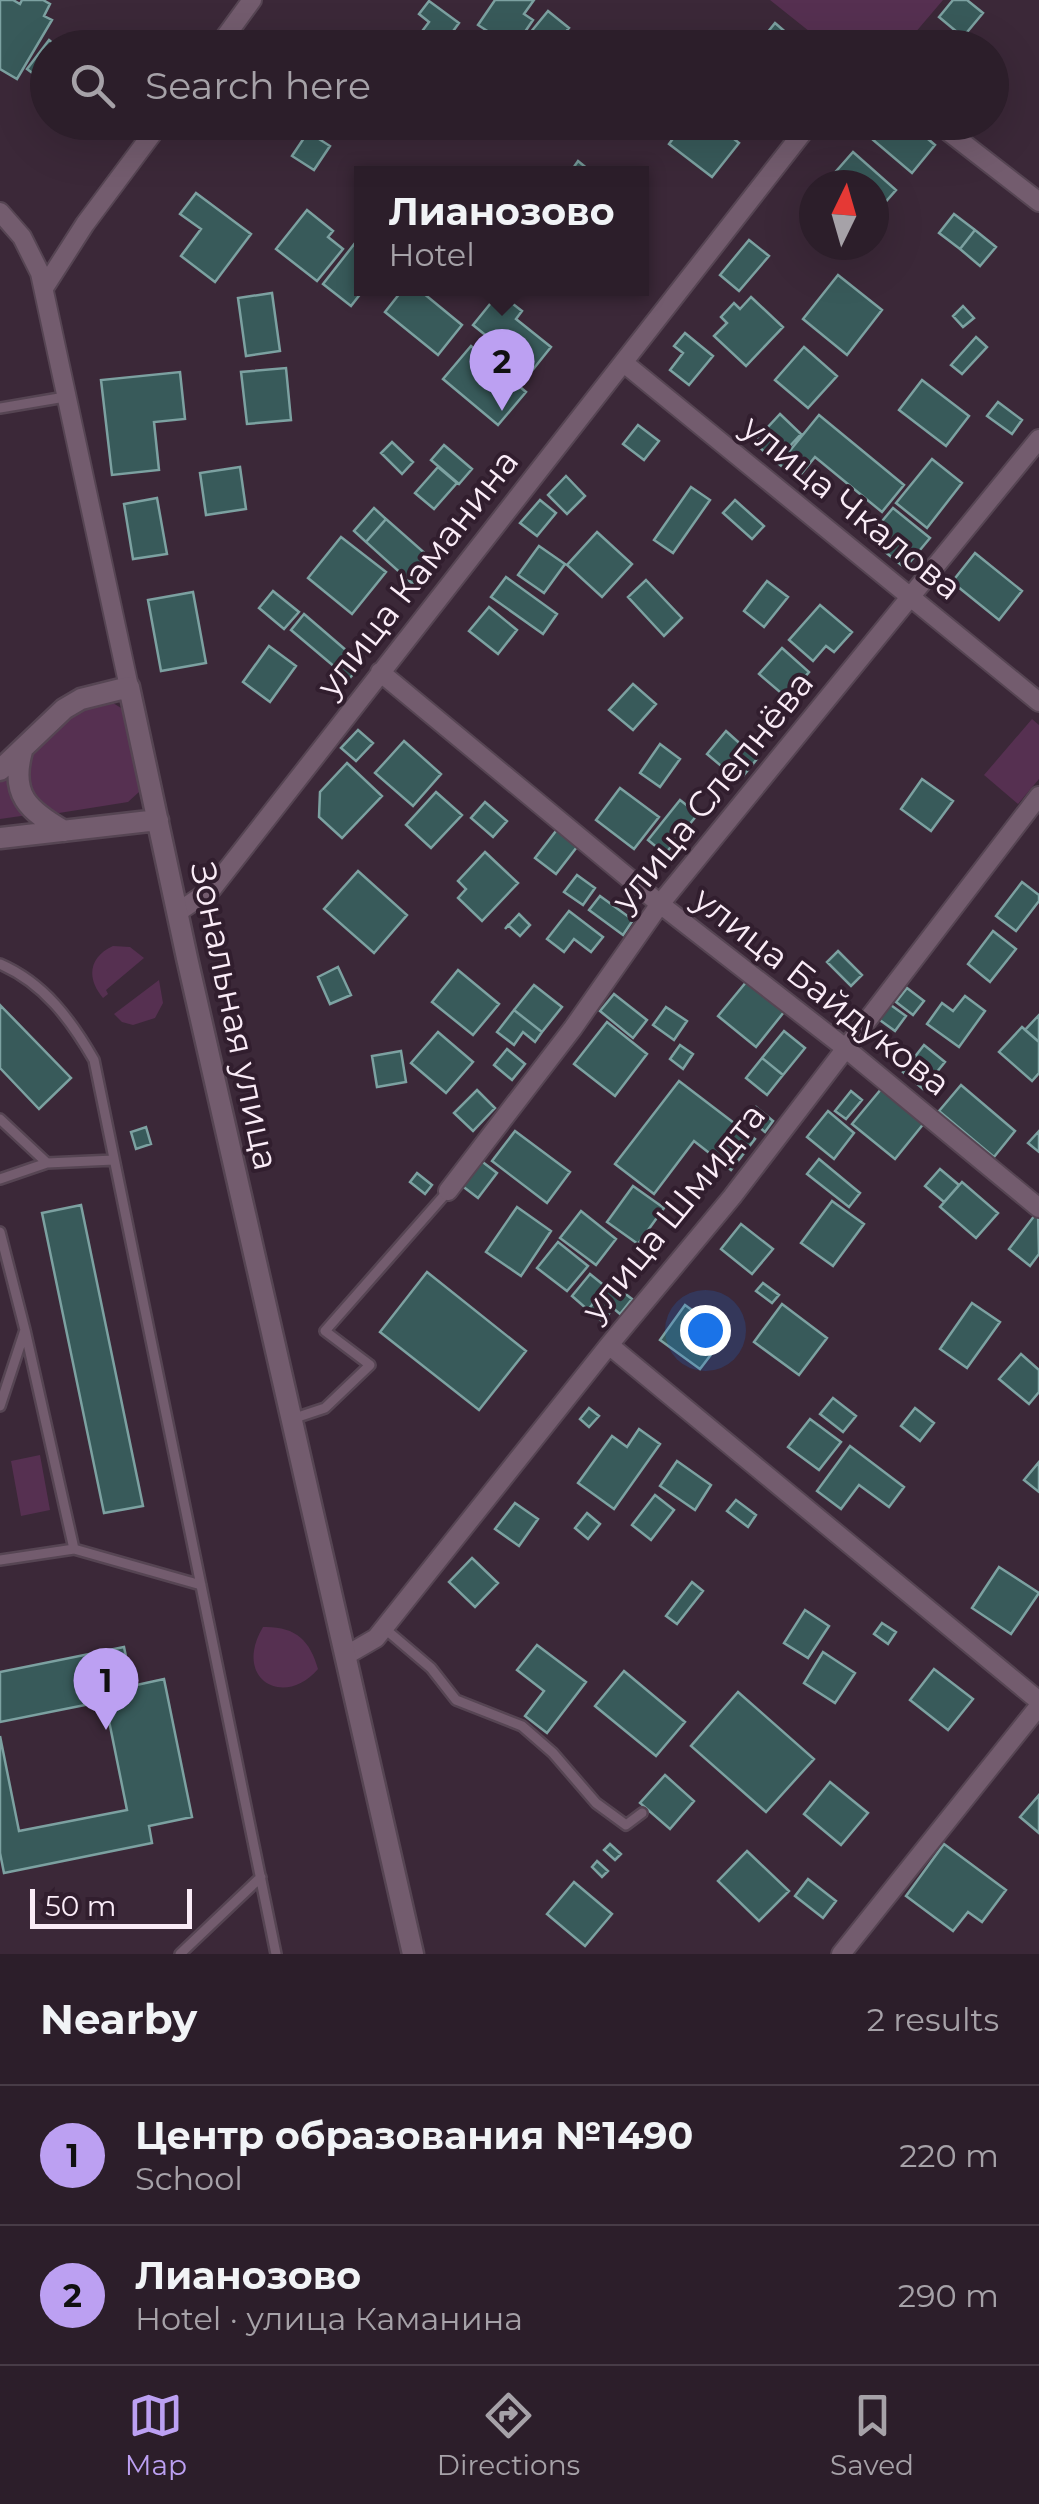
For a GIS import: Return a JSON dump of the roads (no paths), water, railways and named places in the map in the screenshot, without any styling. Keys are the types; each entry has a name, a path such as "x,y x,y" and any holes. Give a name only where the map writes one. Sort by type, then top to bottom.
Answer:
{"street":[{"path":"230,30 252,0"},
{"path":"44,288 148,140"},
{"name":"улица Каманина","path":"178,912 212,889 797,140"},
{"path":"959,140 1039,202"},
{"name":"Зональная улица","path":"0,212 32,254 44,288 178,912 413,1954"},
{"name":"улица Чкалова","path":"624,363 1039,702"},
{"name":"улица Слепнёва","path":"448,1191 573,1028 660,904 1039,439"},
{"name":"улица Байдукова","path":"380,672 660,904 1039,1208"},
{"path":"0,770 64,709 129,686"},
{"path":"23,749 17,772 20,792 34,814 64,831"},
{"name":"улица Шмидта","path":"346,1656 364,1648 384,1628 732,1197 1039,796"},
{"path":"0,838 158,820"},
{"path":"609,1345 1039,1704 840,1954"}],"lane":[{"path":"0,408 68,396"},
{"path":"0,964 18,972 72,1022 94,1060 276,1954"},
{"path":"0,1119 47,1164"},
{"path":"0,1179 47,1164 114,1160"},
{"path":"292,1420 325,1408 370,1366 325,1330 448,1191"},
{"path":"0,1232 74,1549"},
{"path":"0,1406 25,1330"},
{"path":"0,1560 74,1549 201,1585"},
{"path":"384,1628 431,1668 456,1700 522,1726 553,1753 596,1804 626,1825 642,1813"},
{"path":"180,1954 261,1877"}],"place":[{"name":"Лианозово","path":"502,411"},
{"name":"Центр образования №1490","path":"106,1730"}]}
